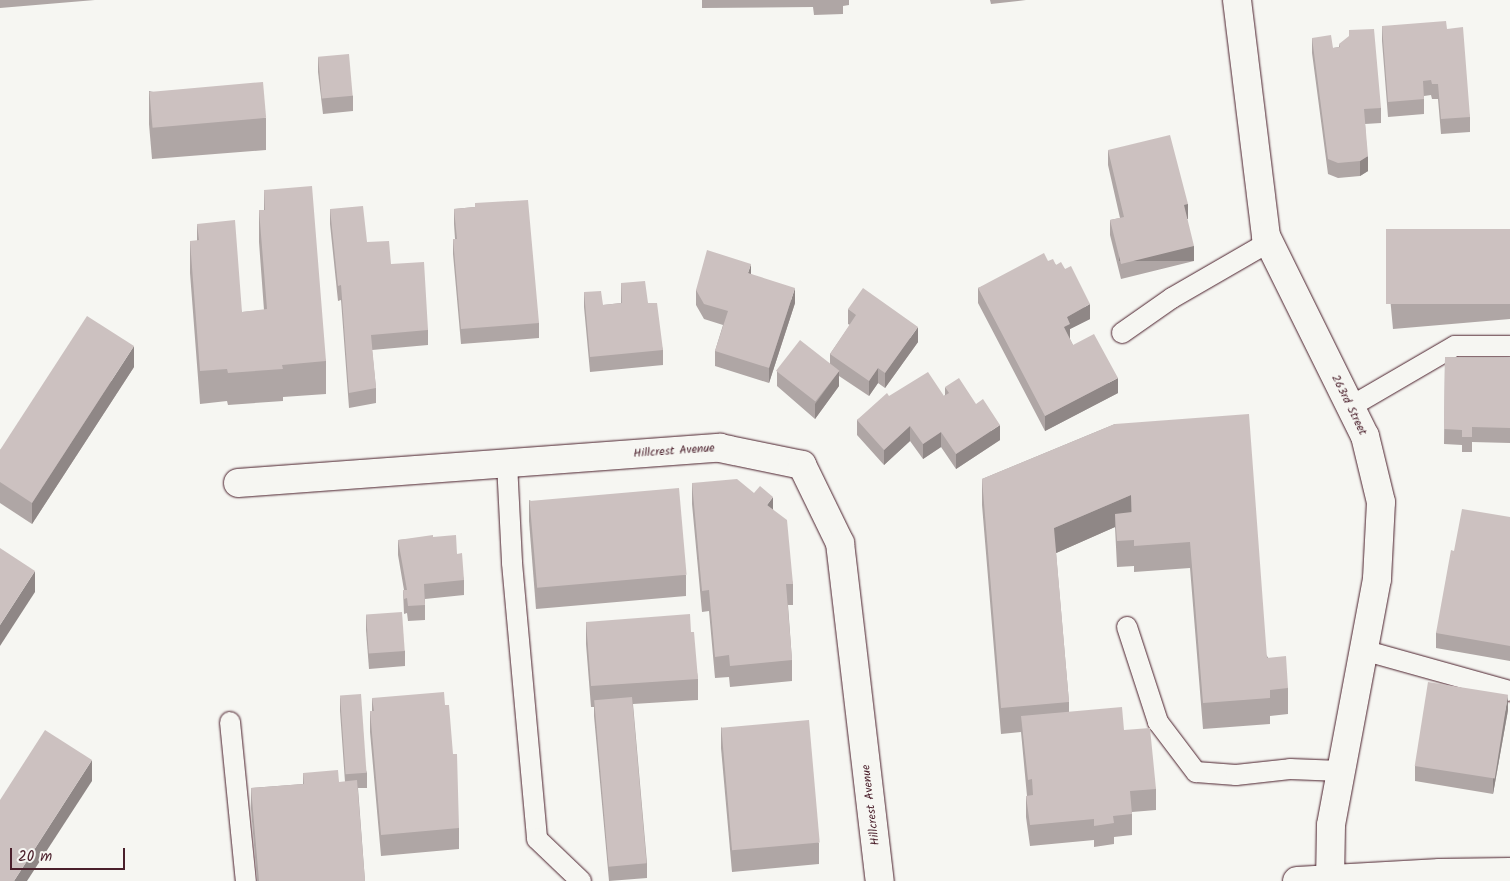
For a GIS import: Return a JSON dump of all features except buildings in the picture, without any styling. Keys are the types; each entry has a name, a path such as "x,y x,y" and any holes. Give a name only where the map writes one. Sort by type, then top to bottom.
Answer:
{"street":[{"name":"263rd Street","path":"1237,0 1269,242 1365,436 1381,502 1377,579 1331,825 1330,880"},
{"name":"Hillcrest Avenue","path":"238,483 720,448 802,465 840,543 880,881"},
{"path":"1297,881 1510,872"}],"lane":[{"path":"1122,332 1172,298 1269,242"},
{"path":"1350,407 1455,346 1510,346"},
{"path":"507,463 512,563 537,839 581,881"},
{"path":"1127,627 1158,722 1196,772 1236,775 1290,769 1341,770"},
{"path":"1363,650 1510,691"},
{"path":"230,722 246,881"}]}
